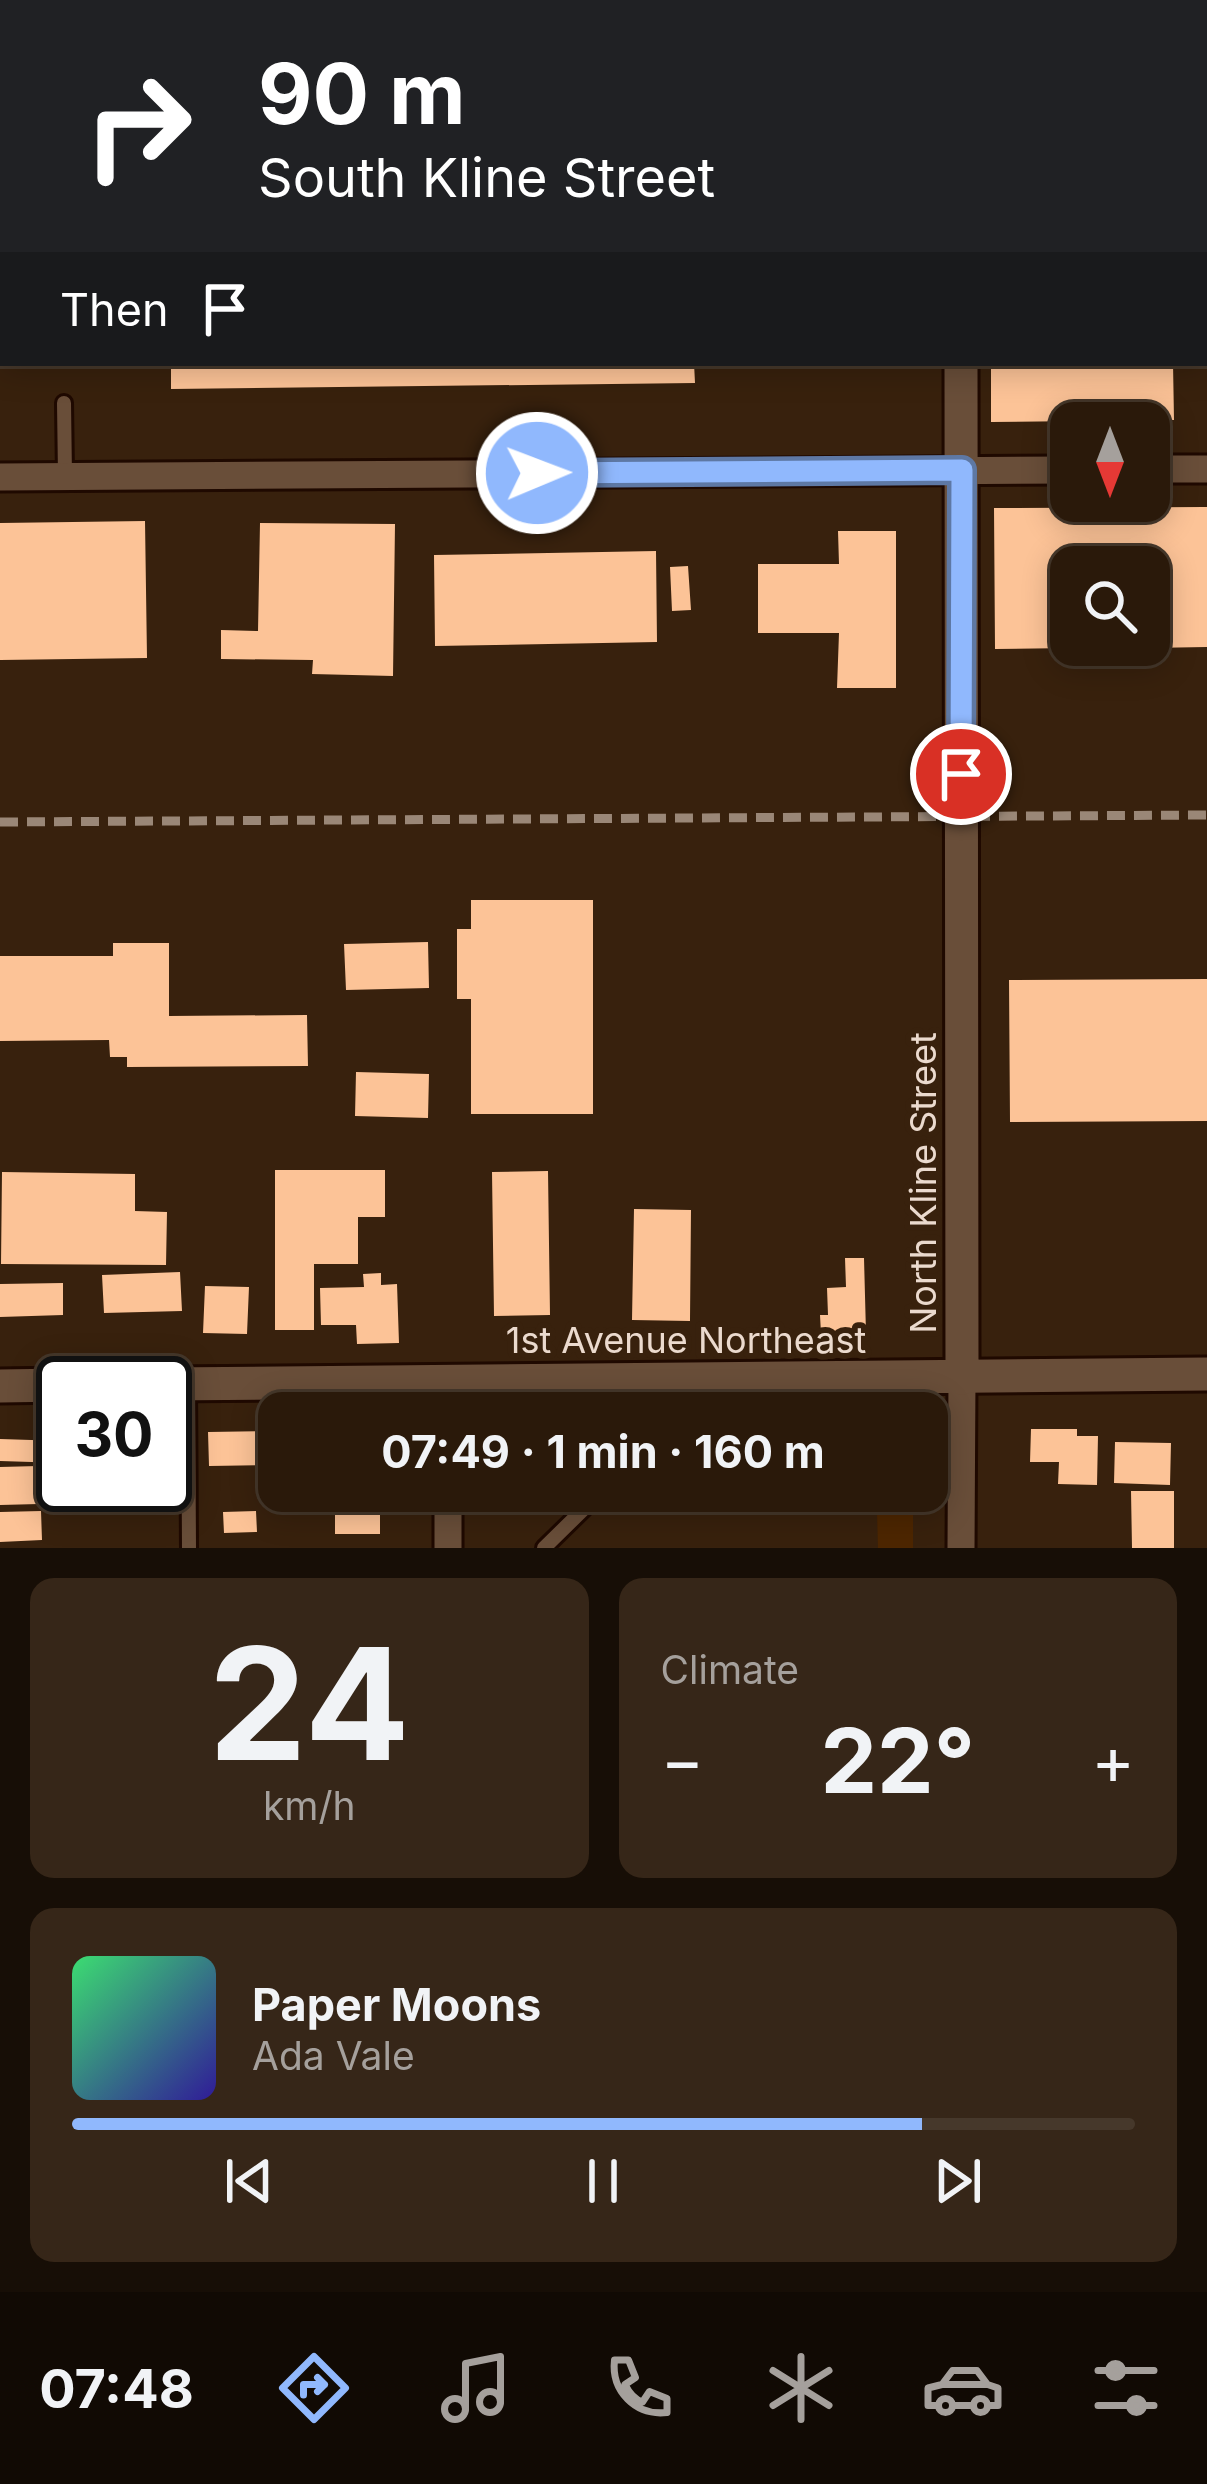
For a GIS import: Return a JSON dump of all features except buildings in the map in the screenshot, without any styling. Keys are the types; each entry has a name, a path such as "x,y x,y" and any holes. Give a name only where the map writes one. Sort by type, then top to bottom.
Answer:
{"street":[{"name":"North Kline Street","path":"961,366 961,1548"},
{"path":"1170,470 1207,469"},
{"path":"0,477 1050,470"},
{"name":"1st Avenue Northeast","path":"677,1392 962,1378 1207,1374"},
{"name":"1st Avenue Northeast","path":"192,1384 351,1392"},
{"path":"0,1386 36,1385"},
{"path":"448,1512 448,1548"}],"lane":[{"path":"64,403 65,476"},
{"path":"186,1512 189,1548"},
{"path":"544,1548 581,1512"}],"shaded area":[{"path":"877,1512 913,1512 913,1548 878,1548"}],"railway":[{"path":"0,822 1207,815"}],"route":[{"path":"537,473 962,470 961,774"}]}
